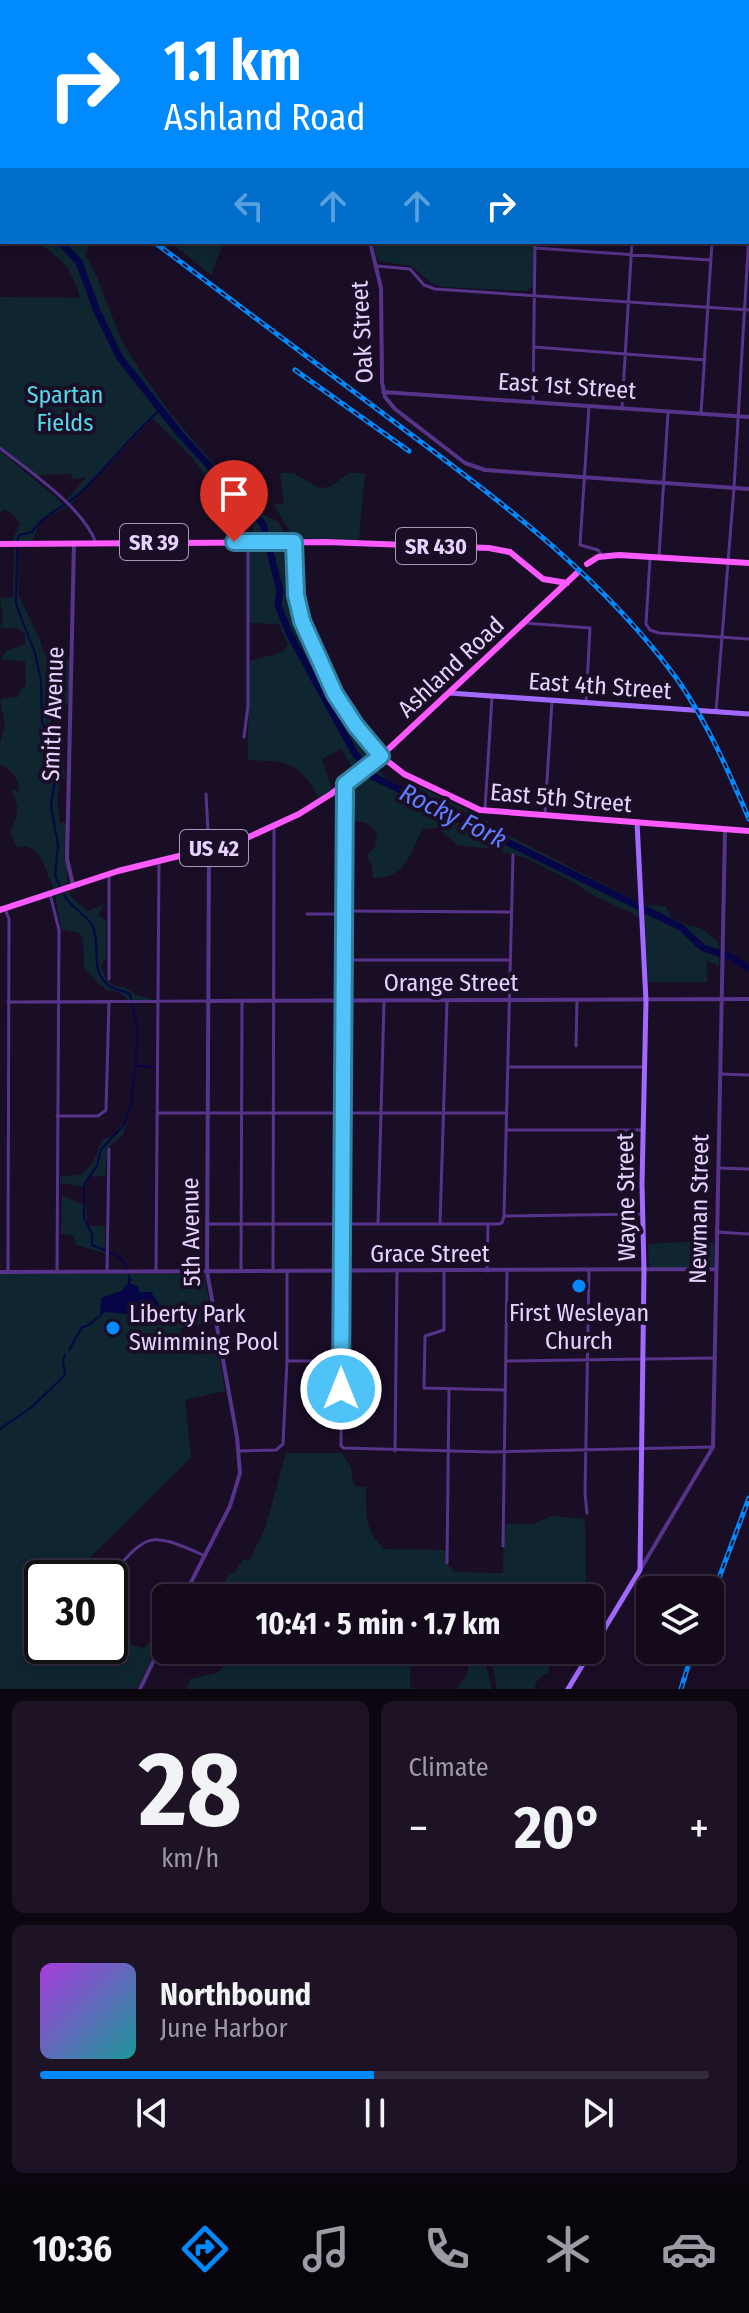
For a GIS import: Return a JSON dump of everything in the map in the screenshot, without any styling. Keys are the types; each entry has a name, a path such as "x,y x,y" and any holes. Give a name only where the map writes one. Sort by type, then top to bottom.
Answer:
{"main road":[{"name":"SR 39","path":"0,544 294,542"},
{"name":"SR 430","path":"294,542 498,549 516,556 543,579 567,583"},
{"name":"East 5th Street","path":"294,542 296,595 302,621 335,694 381,756 414,779 472,808 485,811 749,831"},
{"path":"587,564 602,556 655,556 749,563"},
{"name":"US 42","path":"567,583 577,573"},
{"name":"Ashland Road","path":"3,909 109,873 209,850 274,827 299,814 381,756 567,583"},
{"name":"East 4th Street","path":"449,693 749,714"},
{"name":"Wayne Street","path":"637,822 646,1001 642,1130 644,1271 640,1570"},
{"path":"568,1689 640,1570"}],"street":[{"name":"Oak Street","path":"371,244 381,297 383,392 395,409 465,463 478,469 584,477"},
{"path":"622,408 632,244"},
{"path":"701,414 712,244"},
{"path":"716,712 747,310 749,244"},
{"path":"533,402 535,245 710,260"},
{"path":"377,266 410,269 424,285 435,289 747,310"},
{"path":"534,347 705,360"},
{"name":"East 1st Street","path":"383,392 749,417"},
{"path":"589,406 580,545 598,550 602,556"},
{"path":"668,411 664,483 646,624 650,630 659,633 749,639"},
{"path":"0,448 66,504 87,526 96,543"},
{"path":"584,477 749,489"},
{"path":"244,737 248,706 251,542"},
{"name":"Smith Avenue","path":"69,887 67,859 74,543"},
{"path":"525,623 590,628 586,703"},
{"path":"485,811 492,697"},
{"path":"545,815 552,701"},
{"path":"345,784 341,1446 350,1450 395,1451 713,1447"},
{"path":"206,794 209,850"},
{"path":"273,1272 274,827"},
{"name":"Newman Street","path":"640,1570 713,1447 725,829"},
{"name":"5th Avenue","path":"190,1584 237,1491 240,1473 239,1451 207,1272 209,850"},
{"path":"207,1224 502,1223 513,855"},
{"path":"156,1272 159,861"},
{"path":"109,873 109,979"},
{"path":"54,892 59,930 57,1272"},
{"path":"3,909 9,919 8,1272"},
{"path":"307,914 512,912"},
{"path":"344,960 510,960"},
{"name":"Orange Street","path":"8,1002 749,999"},
{"path":"57,1116 98,1116 105,1113 108,1103 109,1001"},
{"path":"241,1272 242,1001"},
{"path":"378,1224 384,1001"},
{"path":"440,1224 447,1001"},
{"path":"576,1046 577,1001"},
{"path":"507,1067 644,1067"},
{"path":"720,1074 748,1075"},
{"path":"157,1113 506,1113"},
{"path":"506,1130 642,1130"},
{"path":"107,1272 109,1149"},
{"path":"718,1168 749,1169"},
{"path":"504,1216 642,1214"},
{"path":"487,1271 488,1224"},
{"path":"717,1232 749,1234"},
{"name":"Grace Street","path":"0,1272 716,1269"},
{"path":"503,1546 507,1271"},
{"path":"587,1513 589,1271"},
{"path":"239,1451 279,1449 283,1441 287,1272"},
{"path":"395,1451 397,1272"},
{"path":"444,1272 444,1330 424,1337 424,1388 504,1390"},
{"path":"505,1361 715,1358"},
{"path":"287,1361 341,1361"},
{"path":"447,1563 449,1390"},
{"path":"125,1560 149,1539 168,1540 203,1555"},
{"path":"140,1689 152,1664"}],"green space":[{"name":"Spartan Fields","path":"38,244 91,244 85,254 121,339 139,369 170,413 231,484 262,514 278,522 283,530 282,538 255,539 252,523 217,492 190,455 152,418 70,505 65,501 87,477 72,479 71,474 41,475 39,478 0,446 0,297 80,298 65,264"},
{"path":"172,244 223,244 211,275"},
{"path":"373,244 534,244 533,286 527,291 444,287 433,284 411,266 378,261"},
{"path":"0,451 67,507 41,520 32,541 12,541 20,523 9,511 3,510 0,514"},
{"path":"280,473 293,473 319,488 330,487 349,473 365,473 359,540 294,538 274,505 284,503"},
{"path":"284,546 292,567 296,612 310,651 338,705 374,754 355,772 341,749 322,759 332,790 320,799 305,777 292,766 274,761 248,760 249,661 283,652 288,645 279,624 248,623 249,552 253,547"},
{"path":"18,548 18,594 43,652 60,666 71,657 70,705 57,703 51,706 51,730 62,745 65,779 60,781 57,800 60,823 67,823 67,885 52,890 53,885 41,858 32,849 17,847 10,832 17,812 12,792 14,789 19,793 19,787 14,776 0,764 0,744 5,725 0,699 18,697 21,688 26,686 25,661 2,660 7,650 25,644 25,633 16,628 0,628 3,619 0,598 13,597 14,550"},
{"path":"375,766 388,780 402,787 410,782 638,902 639,917 526,858 492,849 457,845 438,828 422,829 400,869 384,877 373,878 372,864 367,854 375,847 377,832 365,822 348,821 348,809 349,793 354,783"},
{"path":"70,890 70,895 87,911 105,904 98,915 106,921 106,957 101,966 107,980 136,995 156,1000 128,1000 119,992 107,990 84,968 83,938 79,933 61,929 55,896"},
{"path":"644,905 666,906 671,917 701,928 719,943 719,966 707,961 707,982 648,982"},
{"path":"121,1124 126,1125 123,1135 108,1148 105,1176 90,1176 84,1187 60,1183 60,1176 81,1175 94,1159 101,1140 113,1136"},
{"path":"62,1195 86,1206 90,1226 105,1226 105,1253 76,1245 74,1236 61,1234"},
{"path":"714,1242 714,1267 649,1268 648,1244"},
{"path":"0,1274 204,1274 213,1322 179,1329 197,1355 218,1351 225,1391 185,1400 191,1458 87,1560 24,1560 24,1664 128,1664 128,1643 144,1648 151,1641 152,1658 137,1689 0,1689"},
{"path":"286,1453 342,1453 351,1467 353,1482 357,1487 366,1487 366,1513 370,1528 384,1549 446,1550 446,1563 455,1572 503,1573 504,1524 532,1524 552,1516 585,1519 586,1584 224,1584 243,1559 249,1561 265,1529"},
{"path":"225,1664 406,1664 410,1668 410,1688 419,1689 187,1689 190,1679 217,1673"},
{"path":"486,1664 492,1689 457,1689 469,1665"},
{"path":"491,1664 546,1664 549,1672 538,1679 534,1689 497,1689"}],"shaded area":[{"path":"128,1278 140,1292 151,1292 162,1309 155,1317 106,1312 100,1315 101,1298 121,1291"}],"waterway":[{"name":"Rocky Fork","path":"62,244 79,262 97,311 120,358 180,434 263,524 280,591 278,605 289,633 354,752 372,776 681,927 703,948 731,957 749,968"},
{"path":"17,542 19,535 32,532 42,520 80,493 162,408"},
{"path":"17,548 16,604 35,653 41,681 42,722 58,757 51,806 58,845 55,875 60,887"},
{"path":"63,893 92,925 98,971 109,986 130,994 137,1027 133,1100 123,1126 101,1149 97,1166 84,1184 84,1218 92,1234 92,1245 122,1260 129,1278"},
{"path":"137,1066 155,1067"},
{"path":"69,1350 82,1327 101,1315"},
{"path":"0,1429 32,1407 65,1375 65,1355"}],"railway":[{"path":"157,244 476,484 583,574 648,642 688,695 749,819"},
{"path":"295,370 409,451"},
{"path":"720,1576 749,1498"},
{"path":"681,1689 689,1664"}],"place":[{"name":"First Wesleyan Church","path":"579,1286"},
{"name":"Liberty Park Swimming Pool","path":"113,1328"}],"route":[{"path":"234,542 294,542 296,595 302,621 335,694 381,756 345,784 341,1389"}]}
